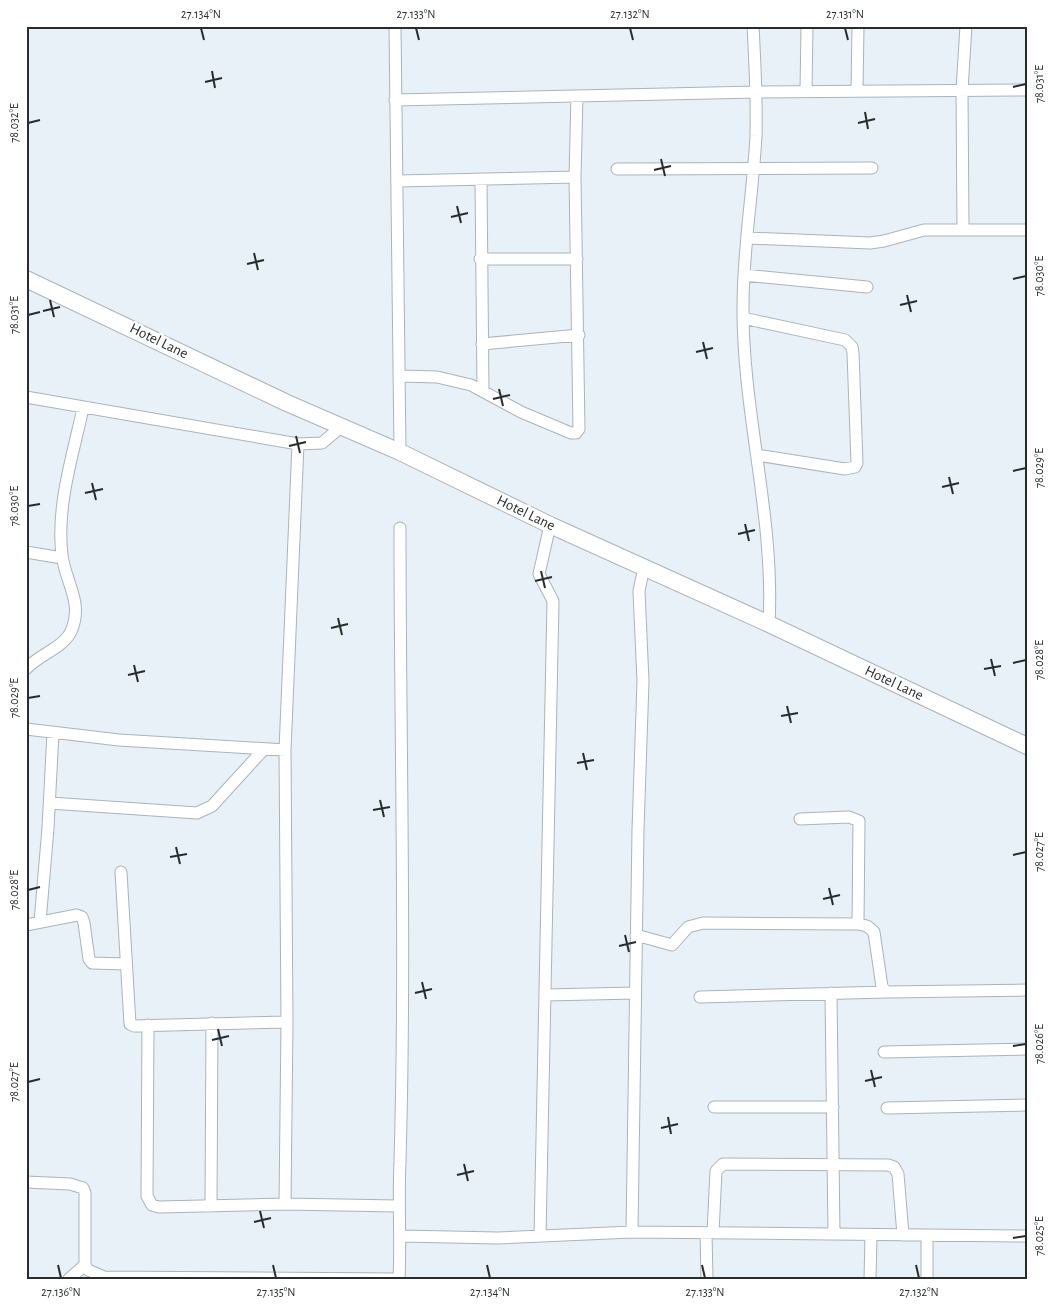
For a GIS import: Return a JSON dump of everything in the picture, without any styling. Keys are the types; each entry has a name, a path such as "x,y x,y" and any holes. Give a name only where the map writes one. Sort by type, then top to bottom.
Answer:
{"street":[{"path":"395,26 400,452"},
{"path":"753,26 756,92 743,318 748,401 767,531 771,589 769,624"},
{"path":"806,91 807,26"},
{"path":"857,90 858,26"},
{"path":"963,229 962,90 966,26"},
{"path":"395,100 857,90 1027,90"},
{"path":"400,376 451,379 471,384 521,412 571,434 576,432 580,423 575,177 577,96"},
{"path":"617,169 872,168"},
{"path":"398,181 575,177"},
{"path":"481,179 480,259 483,391"},
{"path":"748,238 870,243 924,230 1027,230"},
{"path":"480,259 577,259"},
{"path":"744,275 867,287"},
{"name":"Hotel Lane","path":"26,279 287,403 336,432 400,452 550,525 642,577 769,624 1027,746"},
{"path":"743,318 845,340 852,347 853,353 857,463 855,467 846,469 757,455"},
{"path":"482,344 579,336"},
{"path":"26,397 298,444 314,444 336,432"},
{"path":"26,669 55,648 72,630 76,614 76,598 62,558 61,538 63,504 83,408"},
{"path":"285,1204 287,1022 285,750 298,444"},
{"path":"540,1236 553,602 539,574 550,525"},
{"path":"26,1182 70,1184 83,1188 85,1193 85,1265 88,1270 104,1277 398,1279 402,1236 398,1206 403,1048 404,898 400,528"},
{"path":"26,552 62,558"},
{"path":"632,1232 636,935 644,682 642,577"},
{"path":"26,656 39,658"},
{"path":"26,729 138,742 285,750"},
{"path":"40,922 50,803 53,733"},
{"path":"50,803 197,813 212,806 264,749"},
{"path":"800,819 849,817 859,821 858,924"},
{"path":"121,872 130,1024 287,1022"},
{"path":"26,925 70,916 82,917 92,963 126,964"},
{"path":"636,935 672,946 688,928 703,922 858,924 867,926 874,932 882,987 887,992"},
{"path":"700,997 1027,990"},
{"path":"546,995 635,993"},
{"path":"831,993 834,1234"},
{"path":"212,1023 212,1206"},
{"path":"148,1025 147,1196 152,1205 159,1207 285,1204 398,1206"},
{"path":"884,1052 1027,1049"},
{"path":"887,1108 1027,1105"},
{"path":"714,1107 833,1107"},
{"path":"707,1279 709,1233 716,1171 723,1164 888,1165 894,1167 900,1187 903,1236"},
{"path":"402,1236 464,1239 632,1232 1027,1236"},
{"path":"870,1279 871,1235"},
{"path":"926,1279 927,1236"},
{"path":"69,1279 85,1265"}]}
